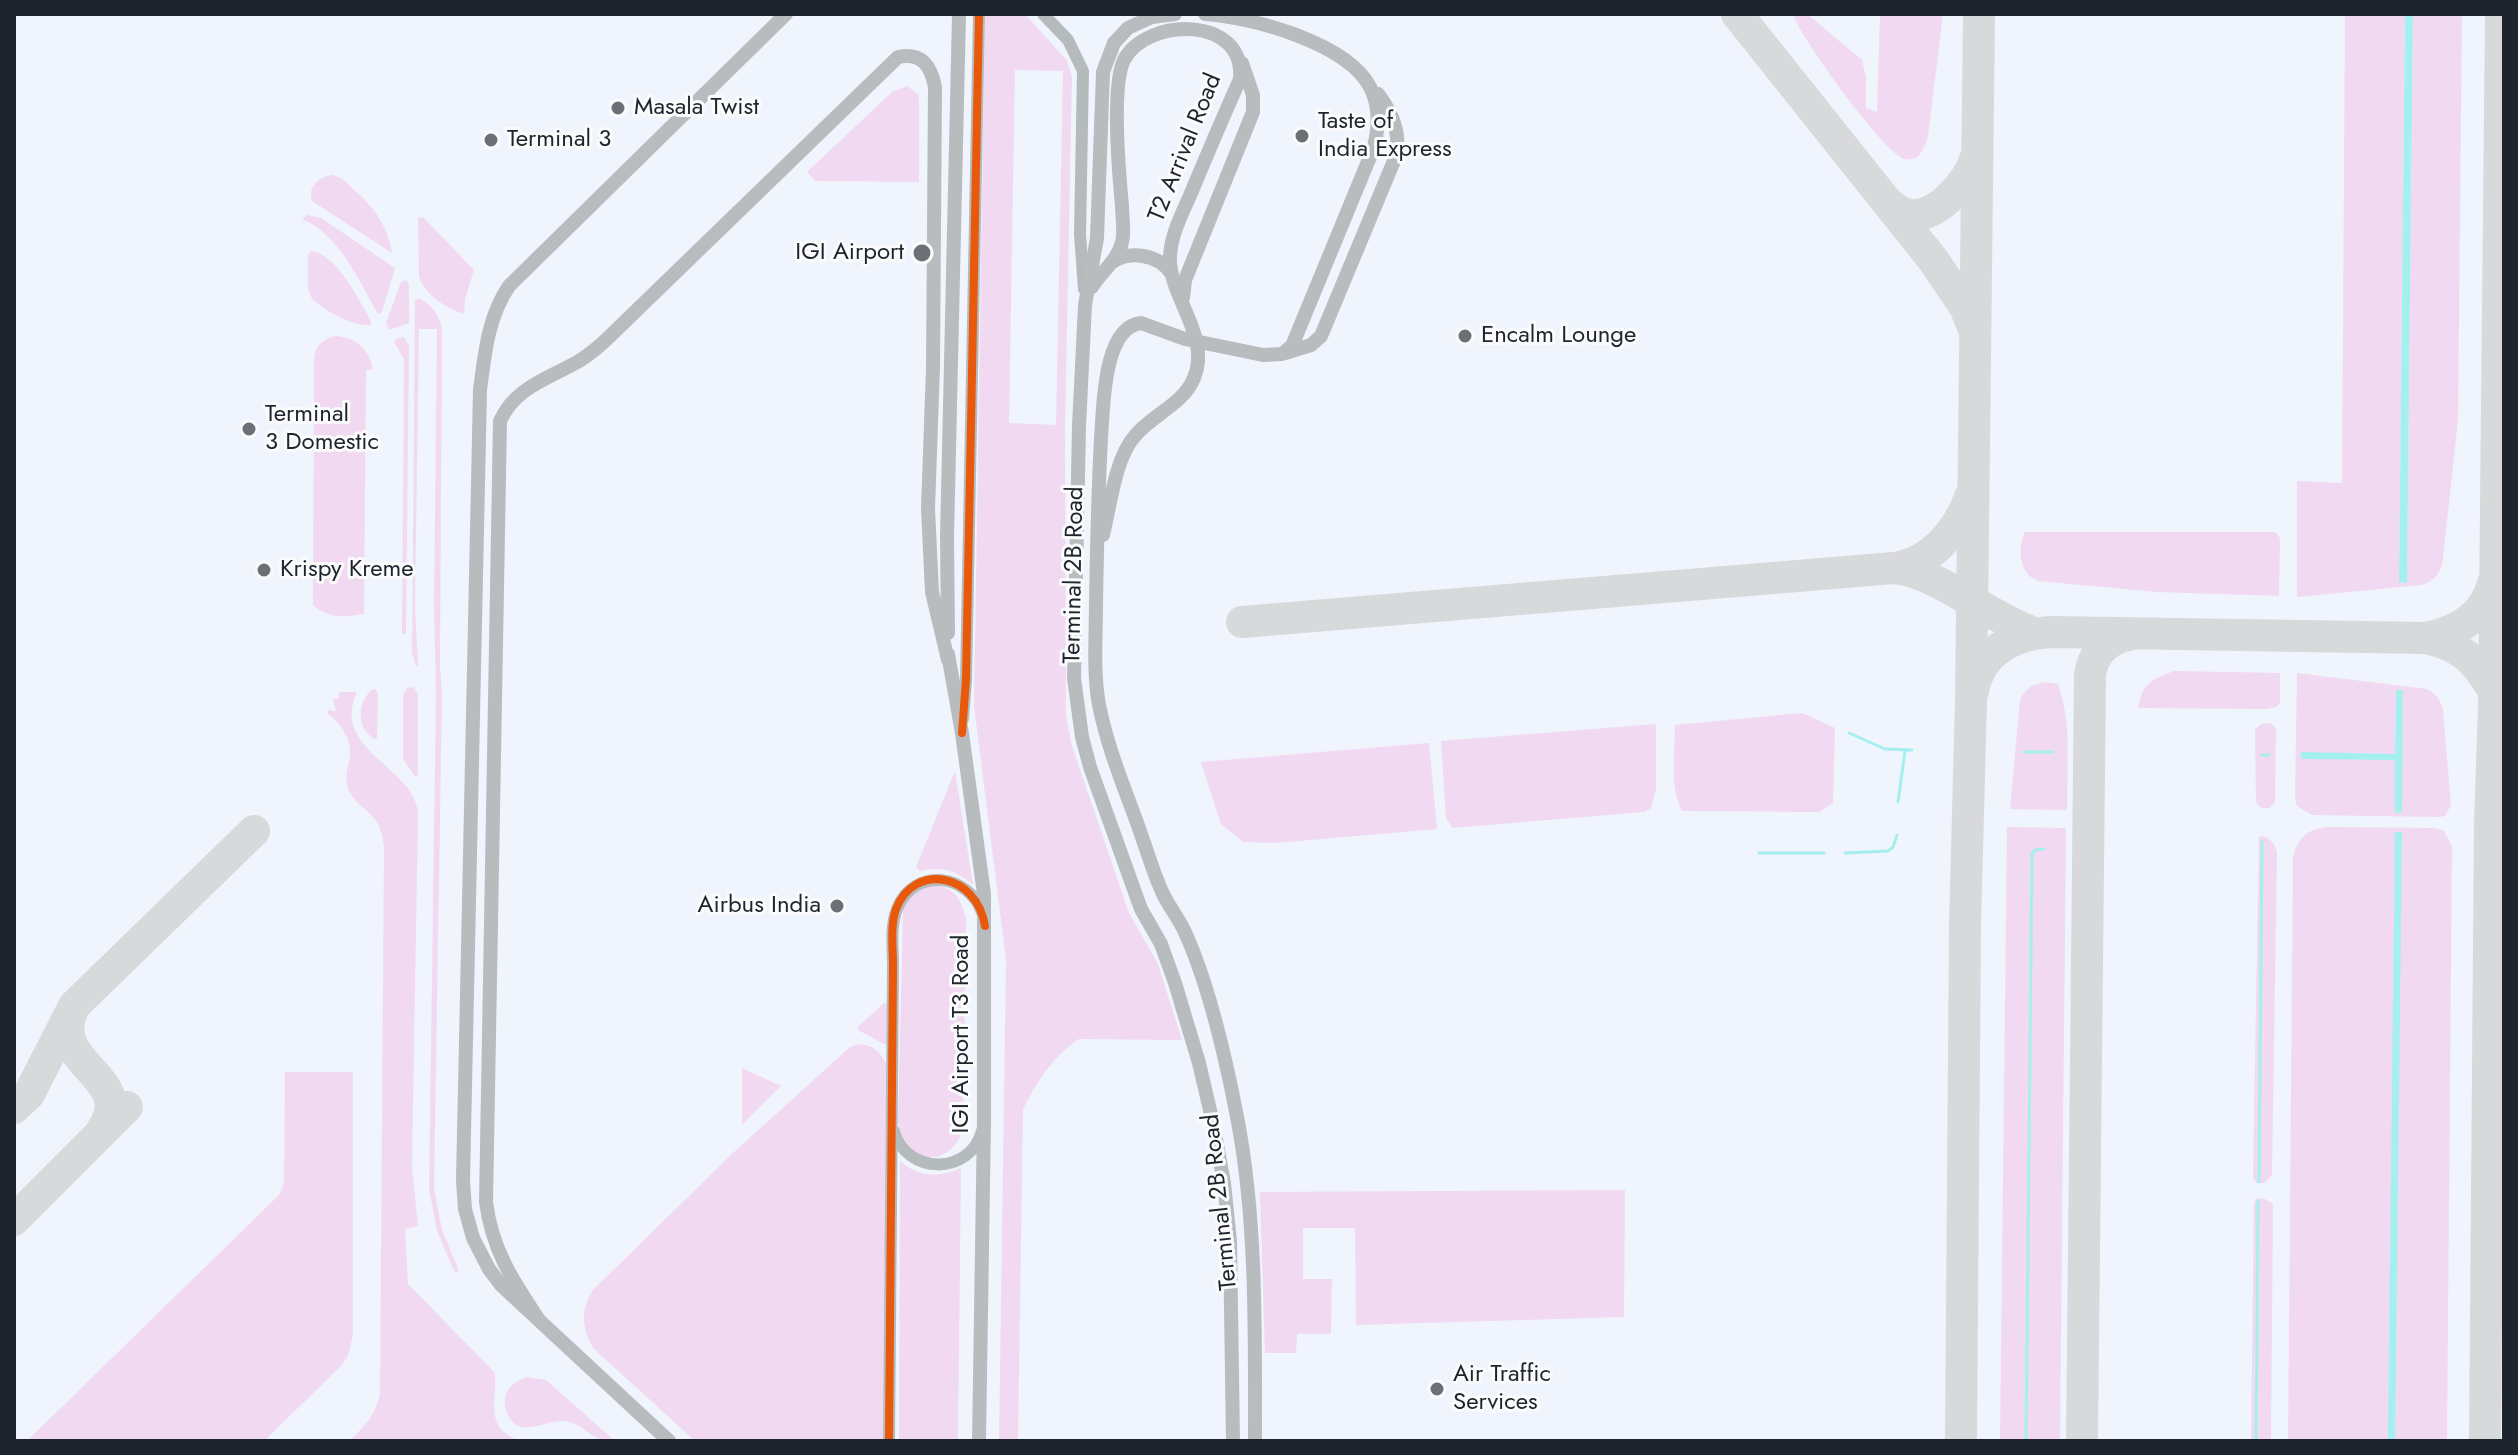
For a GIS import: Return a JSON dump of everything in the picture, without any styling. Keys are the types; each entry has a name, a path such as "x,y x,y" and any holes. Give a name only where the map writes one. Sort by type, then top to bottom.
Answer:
{"main road":[{"path":"669,1441 501,1285 489,1269 465,1209 465,1062 480,390 490,325 503,296 518,276 786,14"},
{"name":"IGI Airport T3 Road","path":"959,14 947,537 948,660 979,850 985,926 979,1441"},
{"name":"Terminal 2B Road","path":"1175,14 1152,17 1128,28 1114,43 1103,72 1097,238 1085,305 1078,441 1074,678 1082,737 1095,782 1141,909 1161,944 1199,1063 1224,1183 1230,1241 1233,1441"},
{"path":"1205,14 1233,17 1295,34 1341,59 1381,97 1394,120 1398,137 1396,156 1321,336 1311,345 1282,354"},
{"name":"T2 Arrival Road","path":"1085,305 1098,277 1120,250 1123,234 1118,156 1118,81 1127,54 1148,37 1166,31 1219,35 1235,49 1241,69 1240,79 1173,238 1170,262 1193,331 1195,376 1180,398 1140,430 1127,446 1097,563"},
{"path":"1185,305 1182,293 1185,280 1253,112 1251,85 1235,49"},
{"path":"539,1320 502,1261 491,1232 486,1202 500,421 511,401 521,393 580,360 609,337 875,77 904,55 918,57 925,62 935,87 933,368 928,508 932,592 948,660"},
{"path":"1282,354 1292,346 1374,147 1377,104 1365,79"},
{"path":"1111,263 1121,258 1139,256 1159,261 1172,275"},
{"name":"Terminal 2B Road","path":"1255,1441 1255,1347 1246,1184 1238,1124 1226,1068 1196,963 1184,930 1163,894 1105,729 1096,677 1099,464 1106,374 1111,356 1126,330 1135,323 1207,345 1263,355 1282,354"},
{"path":"1175,983 1177,969 1196,963"}],"street":[{"path":"962,733 967,664 979,14"},
{"path":"1043,14 1068,40 1083,71 1080,234 1085,305"},
{"path":"889,1441 895,911 912,888 925,881 939,879 966,888 976,898 983,911 985,926"},
{"path":"892,1120 895,1135 903,1149 915,1160 930,1165 946,1165 961,1160 973,1150 981,1136 984,1120"}],"shaded area":[{"path":"14,14 2504,14 2504,1441 14,1441"},
{"path":"985,14 1025,14 1067,61 1072,77 1065,427 1066,717 1072,746 1129,913 1158,964 1182,1040 1079,1039 1046,1071 1023,1110 1018,1441 999,1441 1006,960 974,706","holes":["1015,70 1063,71 1056,425 1009,423"]},
{"path":"1793,14 1807,14 1862,60 1866,77 1866,108 1877,112 1880,14 1943,14 1928,136 1918,156 1905,159 1880,138 1826,69"},
{"path":"2345,14 2405,14 2399,582 2407,582 2413,14 2462,14 2458,420 2442,566 2434,578 2421,585 2297,597 2297,481 2342,483"},
{"path":"907,86 918,94 919,182 815,181 807,172 892,92"},
{"path":"332,175 341,178 374,211 385,229 392,253 312,201 311,191 315,184"},
{"path":"307,215 321,218 395,268 382,312 378,314 337,247 315,226 302,219"},
{"path":"423,217 474,270 464,314 437,300 426,290 419,277 418,218"},
{"path":"311,251 330,260 338,269 371,325 340,317 312,299 308,289 308,255"},
{"path":"406,280 409,284 409,323 389,330 386,323 401,282"},
{"path":"418,298 434,310 442,329 442,694 434,1189 442,1230 459,1271 455,1273 437,1231 429,1189 437,329 419,329 416,666 412,653 415,301"},
{"path":"334,336 355,341 369,356 373,370 366,370 364,614 344,616 325,613 313,605 314,358 320,344"},
{"path":"404,337 409,346 406,634 402,634 404,359 394,342"},
{"path":"2025,532 2275,532 2280,538 2279,596 2157,592 2038,581 2028,574 2022,564 2021,547"},
{"path":"2174,671 2280,673 2280,703 2266,709 2138,708 2149,683"},
{"path":"2297,673 2427,689 2437,697 2443,710 2451,805 2445,816 2312,815 2297,806","holes":["2396,690 2403,690 2401,812 2395,812 2395,760 2301,753 2395,754"]},
{"path":"2046,682 2058,684 2065,714 2067,810 2010,809 2020,700 2030,687"},
{"path":"414,687 418,695 418,775 415,777 403,759 403,696 407,688"},
{"path":"372,689 378,693 377,738 374,739 364,728 361,715 363,701"},
{"path":"339,692 357,692 352,712 354,729 363,743 403,782 413,796 418,812 412,1167 418,1226 405,1229 408,1284 495,1373 497,1421 509,1436 520,1441 349,1441 369,1420 380,1393 384,846 378,824 348,788 349,744 341,727 327,713 328,710 336,711 333,699 339,698"},
{"path":"1802,713 1835,728 1833,803 1819,812 1682,811 1674,780 1675,725"},
{"path":"2271,723 2276,729 2275,802 2270,808 2261,808 2256,803 2255,730 2261,724"},
{"path":"1656,724 1656,790 1651,808 1644,812 1453,828 1446,818 1441,741"},
{"path":"1429,743 1437,829 1276,843 1243,842 1221,824 1201,762"},
{"path":"955,771 973,885 948,870 920,871 916,867"},
{"path":"2007,827 2066,828 2060,1441 2000,1441"},
{"path":"2328,827 2436,828 2444,831 2452,847 2447,1441 2288,1441 2293,857 2305,835"},
{"path":"2261,836 2272,841 2277,852 2272,1175 2264,1183 2256,1183 2253,1177"},
{"path":"932,885 946,888 956,895 966,919 963,1131 947,1152 927,1157 909,1146 898,1121 903,910 914,893"},
{"path":"884,1003 889,1005 888,1044 858,1030"},
{"path":"858,1044 875,1050 886,1064 884,1441 695,1441 593,1348 584,1319 589,1297 734,1152 850,1047"},
{"path":"742,1068 781,1086 742,1125"},
{"path":"285,1072 353,1072 353,1335 348,1356 264,1441 27,1441 279,1195 284,1183"},
{"path":"900,1161 915,1171 929,1175 961,1168 958,1441 899,1441"},
{"path":"1625,1190 1624,1317 1356,1325 1355,1228 1303,1228 1303,1279 1332,1279 1331,1334 1297,1334 1296,1353 1265,1353 1260,1192"},
{"path":"2263,1198 2273,1207 2271,1441 2251,1441 2254,1203 2256,1199"},
{"path":"527,1377 546,1380 615,1441 595,1437 569,1422 518,1426 506,1411 505,1399 511,1387"}],"water":[{"path":"2405,14 2413,14 2407,583 2399,582"},
{"path":"2396,690 2403,690 2402,812 2395,813 2395,760 2301,759 2301,752 2395,754"},
{"path":"2395,832 2402,832 2395,1441 2388,1441"}],"waterway":[{"path":"1849,733 1885,749 1912,750"},
{"path":"1898,802 1905,751"},
{"path":"2024,752 2053,752"},
{"path":"2262,755 2269,755"},
{"path":"1845,853 1888,851 1897,835"},
{"path":"2259,1182 2262,842"},
{"path":"2026,1441 2032,854 2035,850 2044,849"},
{"path":"1759,853 1824,853"},
{"path":"2256,1441 2258,1201"}],"taxiway":[{"path":"1737,14 1934,261 1965,307 1973,327"},
{"path":"1961,1441 1965,924 1971,702 1979,14"},
{"path":"2485,1441 2501,14"},
{"path":"1885,200 1906,214 1916,215 1938,207 1958,189 1975,159"},
{"path":"1894,568 1920,560 1941,543 1958,522 1970,497"},
{"path":"1242,622 1894,568 1926,577 2027,630"},
{"path":"2426,638 2448,632 2468,621 2484,605 2493,583"},
{"path":"1973,691 1983,665 2001,647 2025,636 2053,632 2426,638 2460,651 2483,673 2496,695"},
{"path":"2082,1441 2090,675 2095,659 2104,647 2132,634"},
{"path":"14,1108 29,1094 74,1006 254,831"},
{"path":"72,1011 68,1030 72,1045 109,1097 110,1112 102,1130"},
{"path":"14,1220 127,1107"}],"cycle path":[{"path":"962,733 966,680 979,14"},
{"path":"889,1441 894,916 905,894 917,884 945,880 958,885 970,895 980,908 985,926"}],"place":[{"name":"Masala Twist","path":"618,108"},
{"name":"Taste of India Express","path":"1302,136"},
{"name":"Terminal 3","path":"491,140"},
{"name":"IGI Airport","path":"922,253"},
{"name":"Encalm Lounge","path":"1465,336"},
{"name":"Terminal 3 Domestic","path":"249,429"},
{"name":"Krispy Kreme","path":"264,570"},
{"name":"Airbus India","path":"837,906"},
{"name":"Air Traffic Services","path":"1437,1389"}]}
